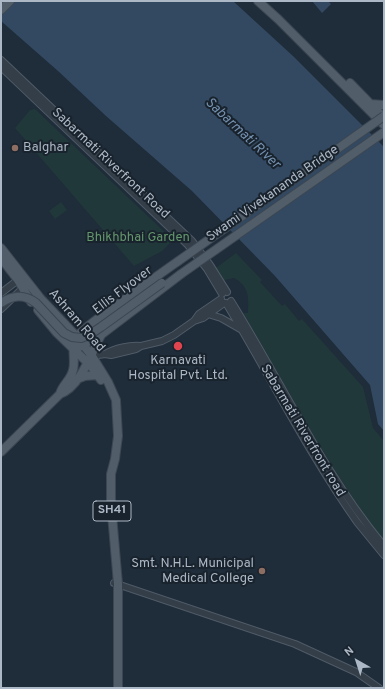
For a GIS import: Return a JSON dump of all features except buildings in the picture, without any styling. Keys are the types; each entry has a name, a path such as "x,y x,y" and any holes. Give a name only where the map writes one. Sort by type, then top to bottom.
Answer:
{"main road":[{"path":"1,10 10,1"},
{"path":"258,1 284,24 384,125"},
{"path":"265,1 384,117"},
{"path":"371,104 384,105"},
{"name":"Swami Vivekananda Bridge","path":"166,270 384,117"},
{"name":"Swami Vivekananda Bridge","path":"176,277 384,132"},
{"name":"Ashram Road","path":"1,248 41,299 83,345 89,360 112,401 113,437 108,474 107,503 116,584 113,688"},
{"name":"Ashram Road","path":"1,258 18,280 22,289 53,328 74,350 89,360 108,382 116,400 118,436 115,459 111,474 111,503 116,584 118,688"},
{"path":"1,452 60,394 73,370 74,350 77,337 93,323 166,270"},
{"name":"Ellis Flyover","path":"1,298 5,295 17,292 26,292 38,299 65,329 72,333 80,334 100,323 159,279 166,270"},
{"path":"74,350 102,334 176,277"},
{"name":"Ellis Flyover","path":"1,303 18,296 32,300 64,333 72,337 81,338 102,327 162,283 176,277"},
{"path":"60,394 67,392 77,379 89,360 102,334"},
{"path":"77,379 85,376 98,375"}],"street":[{"name":"Sabarmati Riverfront Road","path":"1,60 192,241 210,266 225,298"},
{"name":"Sabarmati Riverfront Road","path":"1,67 187,244 207,269 225,298"},
{"path":"1,294 18,280"},
{"path":"1,309 22,289"},
{"path":"89,360 110,351 134,345 142,346 162,341 208,314 225,298"},
{"path":"194,321 199,314 225,298"},
{"name":"Sabarmati Riverfront road","path":"225,298 242,330 260,354"},
{"name":"Sabarmati Riverfront road","path":"225,298 260,354 311,449 384,555"},
{"path":"208,314 221,318 242,330"},
{"name":"Sabarmati Riverfront road","path":"356,515 384,546"},
{"path":"116,584 295,644 340,663 379,688"}],"green space":[{"name":"Bhikhbhai Garden","path":"35,109 173,240 162,251 134,266 15,128 30,110"},
{"path":"61,202 67,210 55,219 49,211"},
{"path":"236,253 262,280 260,282 282,306 285,304 299,321 302,319 363,387 373,428 384,441 384,541 364,514 327,458 243,313 248,313 248,297 243,285 234,278 224,280 216,268"}],"water":[{"name":"Sabarmati River","path":"1,1 233,1 293,56 384,147 384,431 378,424 370,385 275,276 192,191 1,21"},
{"path":"312,1 328,1 331,4 322,13"}],"place":[{"name":"Balghar","path":"15,148"},
{"name":"Karnavati Hospital Pvt. Ltd.","path":"178,346"},
{"name":"Smt. N.H.L. Municipal Medical College","path":"262,571"}]}
